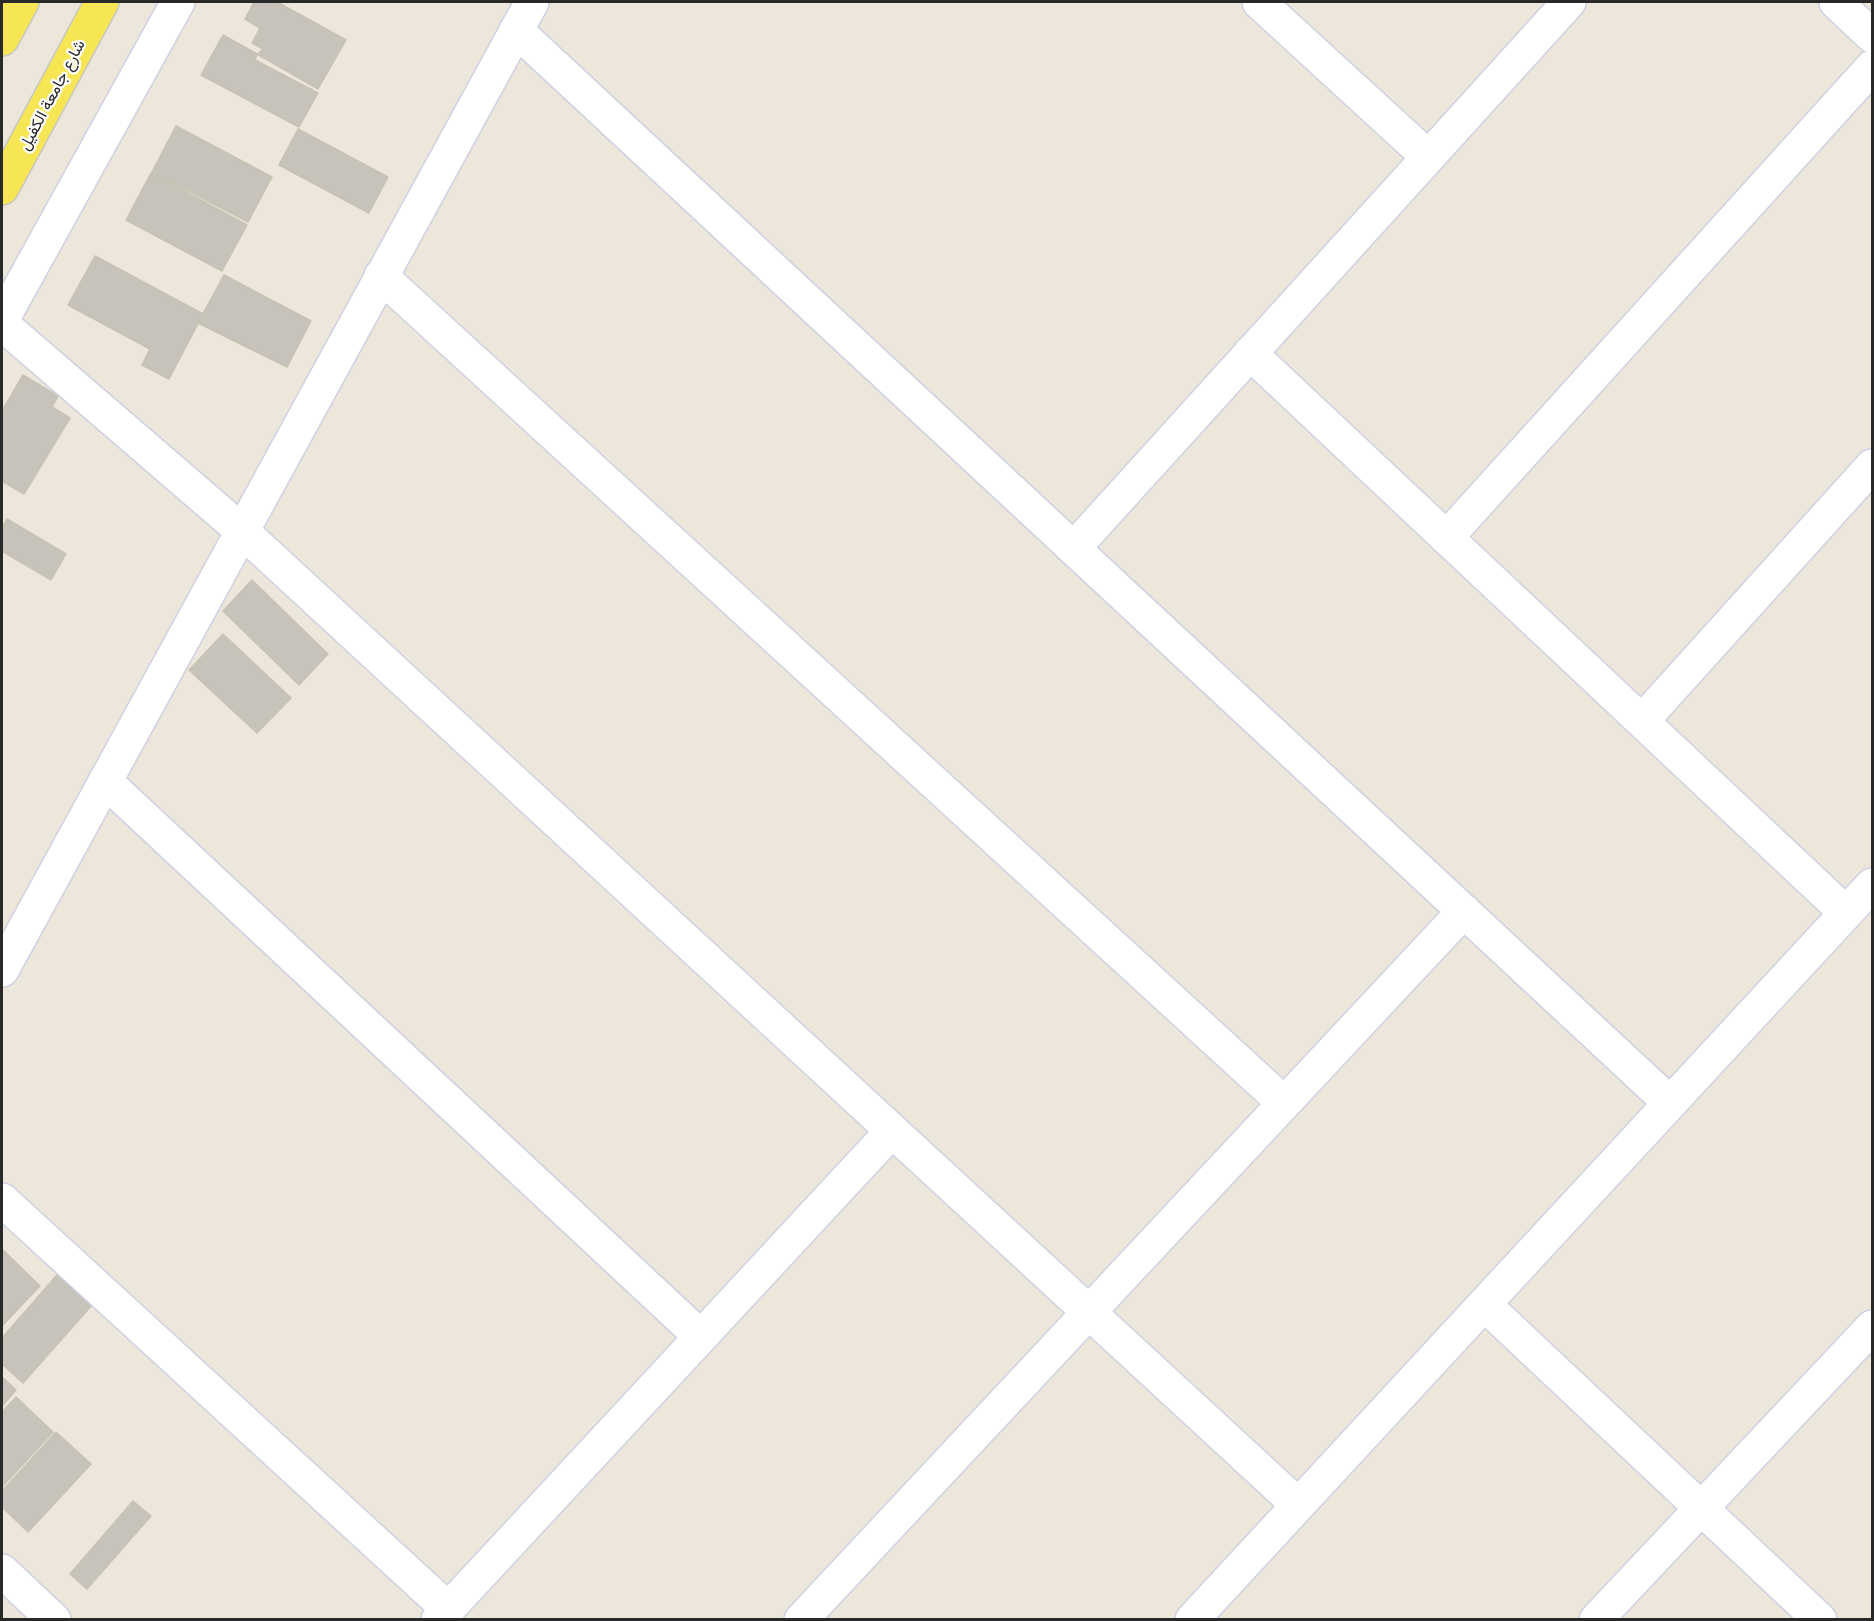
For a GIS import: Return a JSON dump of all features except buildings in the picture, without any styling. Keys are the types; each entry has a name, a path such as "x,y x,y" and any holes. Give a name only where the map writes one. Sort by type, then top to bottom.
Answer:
{"main road":[{"path":"2,39 22,2"},
{"name":"شارع جامعة الكفيل","path":"2,188 102,2"}],"street":[{"path":"178,2 2,322 242,531 1298,1505"},
{"path":"2,970 532,2"},
{"path":"1259,2 1428,157"},
{"path":"1074,548 1569,2"},
{"path":"1836,2 1872,36"},
{"path":"516,30 1670,1102"},
{"path":"1447,537 1872,67"},
{"path":"381,276 1284,1103"},
{"path":"1250,353 1846,913"},
{"path":"1642,721 1872,466"},
{"path":"105,781 701,1337"},
{"path":"1192,1620 1872,885"},
{"path":"801,1620 1464,911"},
{"path":"2,1200 443,1614 892,1131"},
{"path":"1484,1304 1820,1620"},
{"path":"1596,1620 1872,1327"},
{"path":"2,1572 54,1620"}]}
